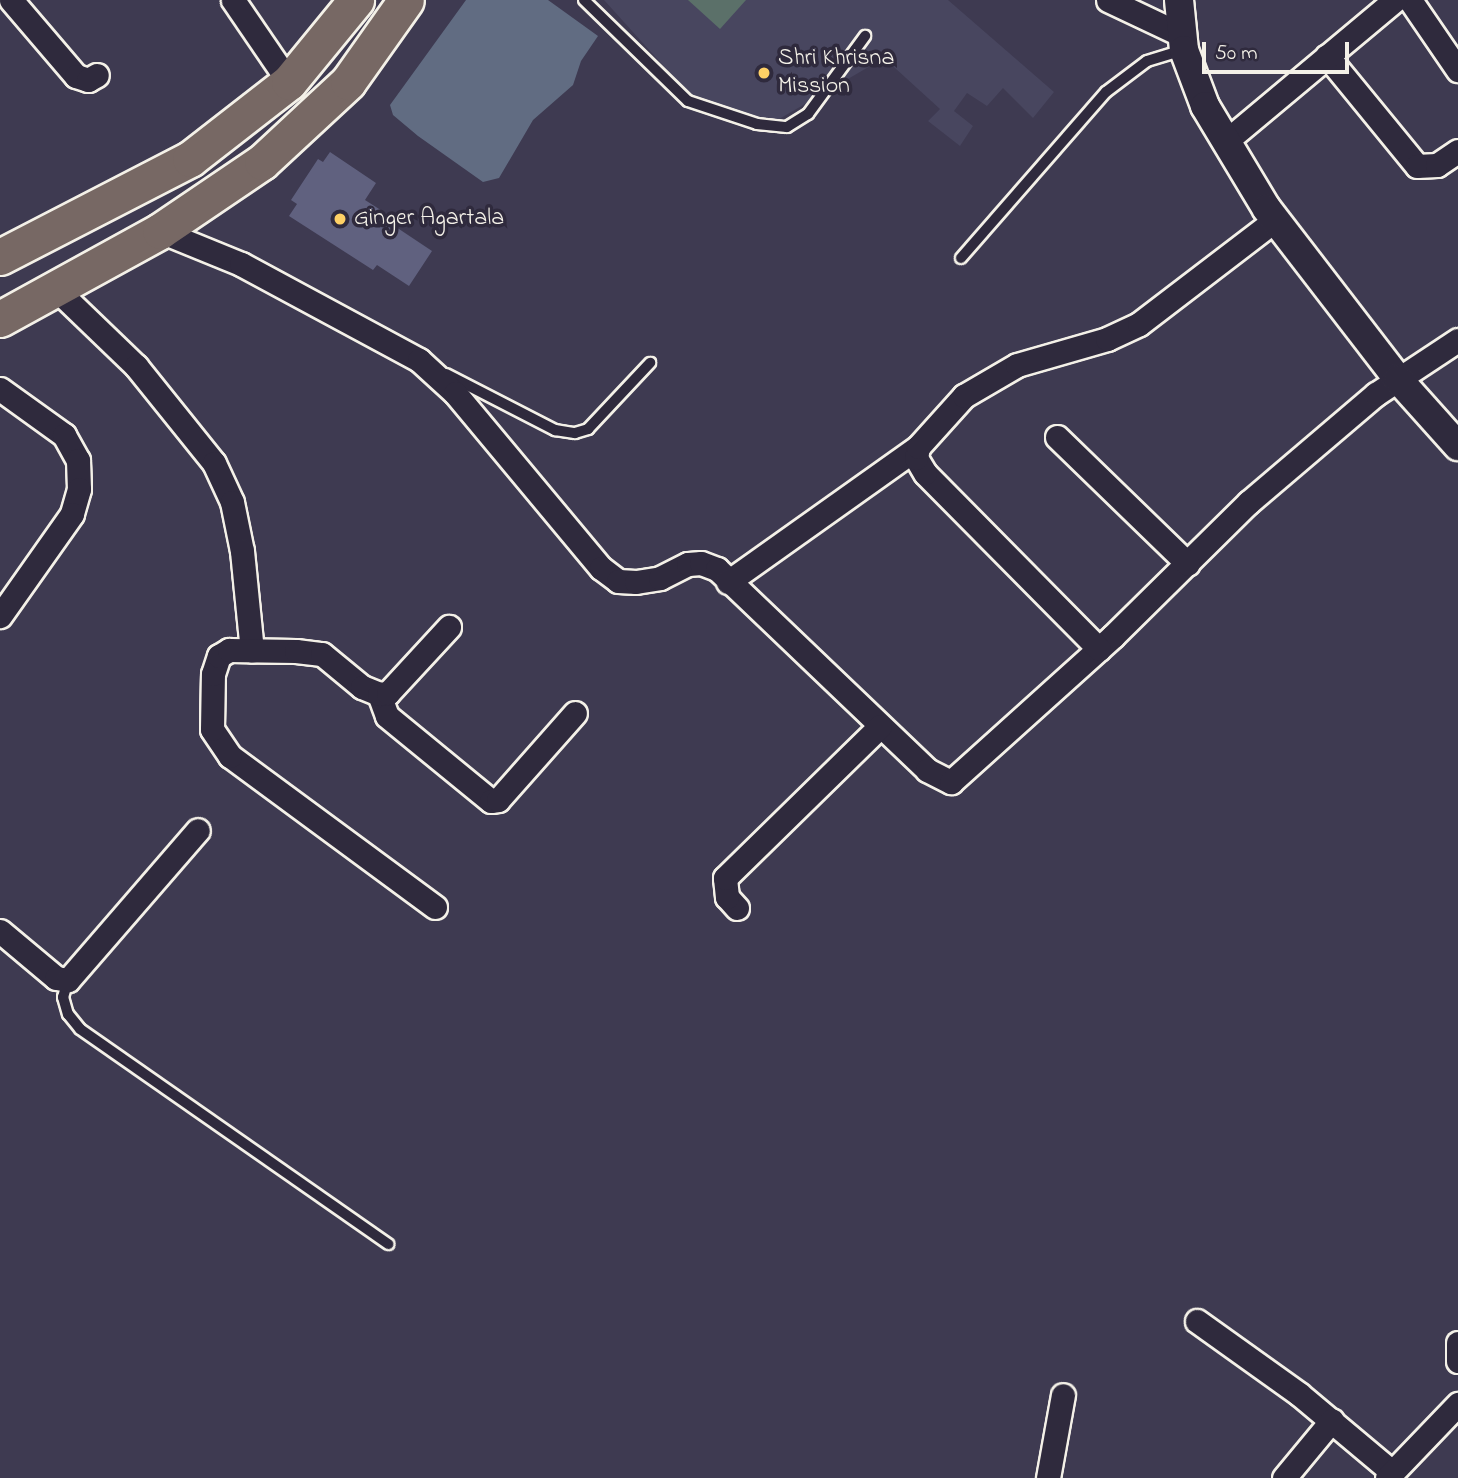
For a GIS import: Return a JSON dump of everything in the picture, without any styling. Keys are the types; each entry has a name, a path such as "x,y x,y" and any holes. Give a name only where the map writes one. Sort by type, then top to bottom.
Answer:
{"main road":[{"path":"0,257 190,159 289,82 356,0"},
{"path":"0,319 57,290 216,196 305,126 348,82 406,0"}],"street":[{"path":"11,0 76,76 88,80 97,75"},
{"path":"233,0 289,82"},
{"path":"1108,0 1183,42"},
{"path":"1179,0 1183,42 1225,142 1275,220 1398,379 1458,446"},
{"path":"1225,142 1395,0"},
{"path":"1410,0 1458,70"},
{"path":"1327,56 1417,166 1437,165 1458,150"},
{"path":"728,582 918,446 964,396 1017,365 1107,339 1139,324 1275,220"},
{"path":"160,231 241,264 419,360 455,393 601,568 618,581 660,578 701,563 717,569 927,770 951,782 1099,649 1249,502 1398,379 1458,340"},
{"path":"57,290 136,366 214,463 232,502 242,551 252,650"},
{"path":"0,389 64,435 78,460 79,489 72,514 0,616"},
{"path":"1057,437 1188,564"},
{"path":"918,446 916,458 925,473 1099,649"},
{"path":"379,694 388,693 449,627"},
{"path":"435,907 230,756 212,729 215,664 229,650 322,654 379,694 387,716 491,801 498,800 575,713"},
{"path":"737,908 727,897 725,877 880,726"},
{"path":"0,931 55,978 68,981 198,830"},
{"path":"1197,1321 1332,1420 1389,1475 1458,1404"},
{"path":"1458,1343 1458,1361"},
{"path":"1048,1478 1063,1395"},
{"path":"1284,1478 1332,1420"}],"lane":[{"path":"584,0 688,101 757,124 787,127 808,114 865,36"},
{"path":"961,258 1106,92 1147,61 1183,42"},
{"path":"419,360 555,430 575,433 588,429 650,363"},
{"path":"68,981 63,996 68,1014 80,1028 388,1244"}],"shaded area":[{"name":"Shri Khrisna Mission","path":"604,0 948,0 1054,92 1033,118 1003,88 987,106 967,93 954,111 973,126 960,146 928,121 940,109 884,58 774,122 697,103"}],"green space":[{"path":"688,0 746,0 720,29"}],"water":[{"path":"466,0 548,0 598,36 581,61 573,85 533,120 499,178 483,182 418,136 393,115 390,105"}],"building":[{"name":"Ginger Agartala","path":"330,152 376,183 365,200 390,216 387,221 432,251 409,286 377,265 373,270 289,216 297,204 291,200 318,159 323,162"}],"place":[{"name":"Shri Khrisna Mission","path":"764,73"},
{"name":"Ginger Agartala","path":"340,219"}]}
